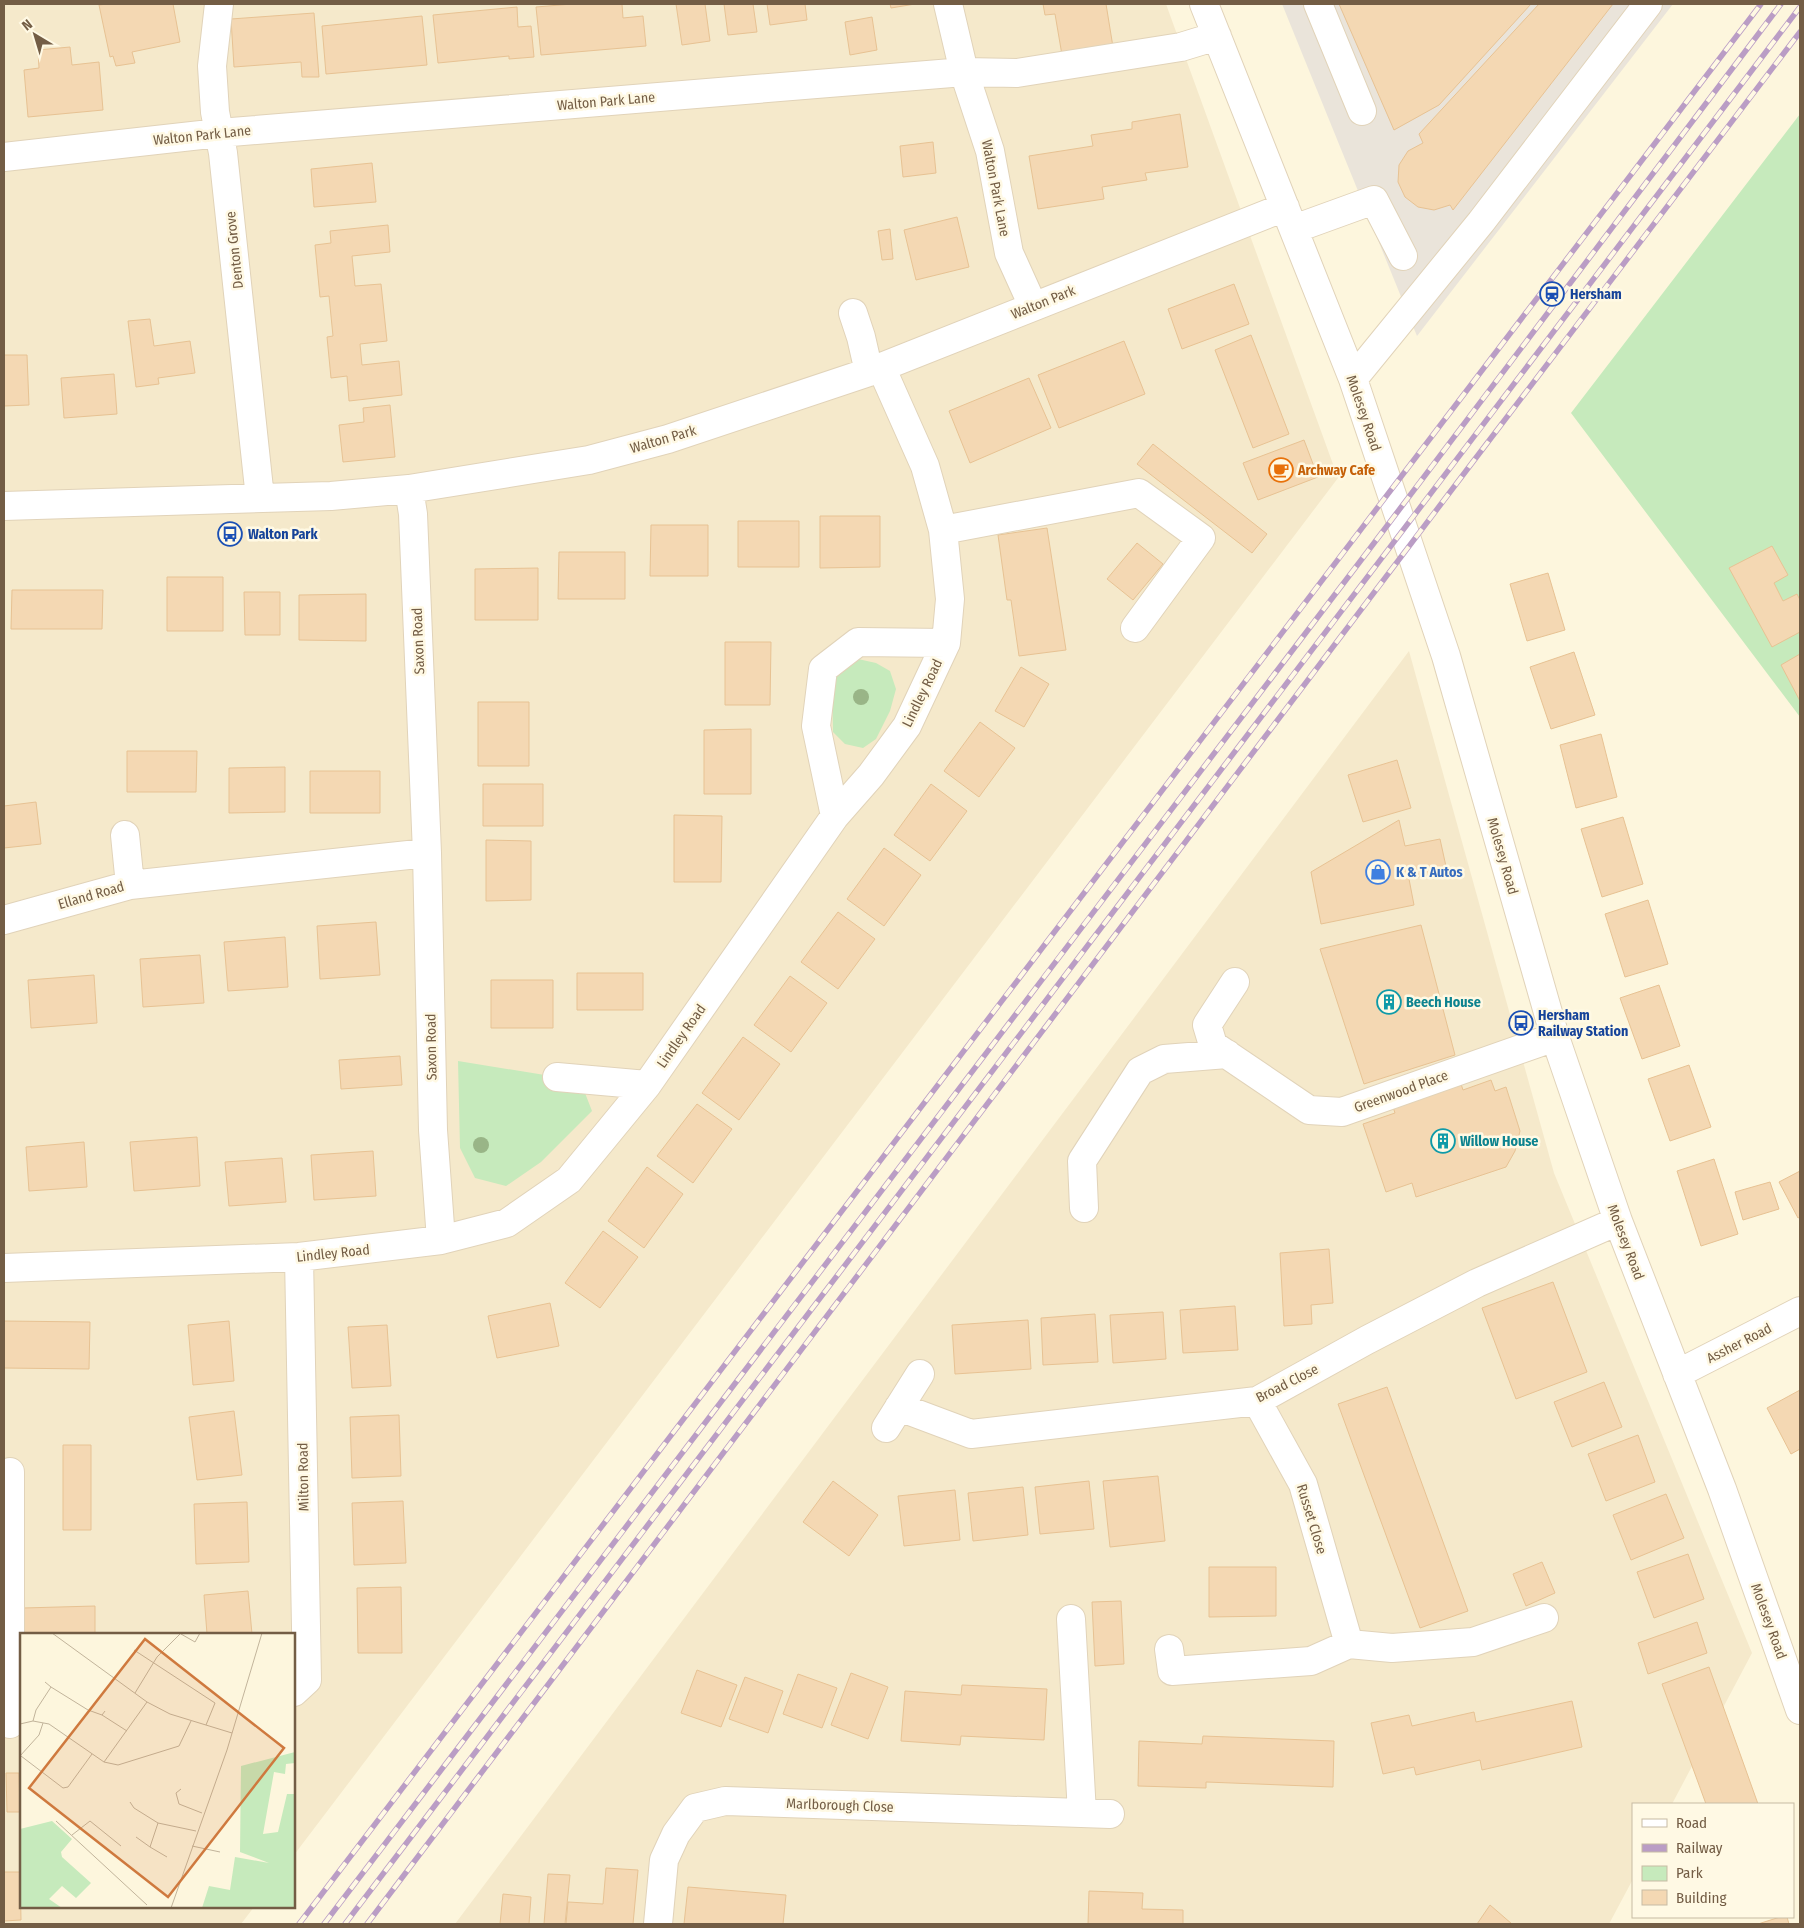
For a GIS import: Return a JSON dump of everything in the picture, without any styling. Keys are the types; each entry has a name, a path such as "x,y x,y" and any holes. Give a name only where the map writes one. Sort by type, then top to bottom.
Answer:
{"street":[{"name":"Denton Grove","path":"219,4 212,66 215,112 224,163 260,498"},
{"path":"948,4 964,72 1017,73 1181,47 1217,36"},
{"name":"Molesey Road","path":"1204,4 1354,379 1446,656 1555,1037 1618,1221 1722,1489 1800,1710"},
{"path":"1318,4 1362,111"},
{"path":"1354,379 1480,222 1648,4"},
{"name":"Walton Park Lane","path":"4,157 219,132 964,72 990,151 1008,252 1033,306"},
{"name":"Walton Park","path":"4,506 330,496 409,489 589,460 668,439 875,370 1033,306 1289,218 1374,200 1403,256"},
{"name":"Lindley Road","path":"4,1268 299,1257 441,1240 507,1223 569,1180 647,1084 836,816 871,775 907,726 946,643 950,599 943,530 925,466 875,370 853,313"},
{"name":"Saxon Road","path":"409,489 413,524 426,853 433,1130 441,1240"},
{"path":"943,530 1139,493 1201,538 1135,628"},
{"path":"836,816 816,726 823,669 858,642 946,643"},
{"name":"Elland Road","path":"4,920 130,885 125,835"},
{"path":"130,885 426,853"},
{"name":"Greenwood Place","path":"1235,982 1207,1025 1213,1045 1309,1110 1342,1112 1555,1037"},
{"path":"1084,1208 1082,1161 1140,1071 1164,1059 1227,1054"},
{"path":"557,1077 647,1084"},
{"name":"Broad Close","path":"920,1374 893,1418 971,1434 1257,1401 1367,1340 1477,1283 1618,1221"},
{"name":"Milton Road","path":"295,1691 307,1680 299,1257"},
{"name":"Assher Road","path":"1677,1374 1800,1311"},
{"name":"Russet Close","path":"1257,1401 1303,1484 1349,1644"},
{"path":"10,1472 12,1724"},
{"path":"1169,1649 1172,1671 1311,1661 1349,1644 1392,1648 1473,1642 1544,1618"},
{"path":"1071,1619 1082,1813"},
{"name":"Marlborough Close","path":"658,1924 664,1860 676,1834 695,1808 725,1802 1110,1814"}],"shaded area":[{"path":"4,4 1166,4 1338,478 295,1854 295,1633 20,1633 20,1908 253,1908 241,1924 4,1924"},
{"path":"1282,4 1673,4 1417,336"},
{"path":"1409,651 1554,1173 1752,1653 1673,1803 1632,1803 1632,1881 1609,1924 455,1924"}],"green space":[{"path":"1800,114 1800,717 1571,413"},
{"path":"858,659 876,663 890,671 896,689 890,711 876,739 863,748 845,744 833,732 832,683 842,667"},
{"path":"458,1061 557,1077 585,1093 592,1111 541,1162 506,1186 475,1178 460,1148"}],"building":[{"path":"173,4 180,42 132,52 135,63 116,66 113,56 110,57 99,5"},
{"path":"572,4 622,4 623,18 643,16 646,46 541,55 536,7"},
{"path":"676,4 705,4 710,41 682,45"},
{"path":"724,4 753,4 757,32 728,35"},
{"path":"767,4 805,4 807,20 770,25"},
{"path":"890,4 915,4 891,8"},
{"path":"1043,4 1106,4 1113,47 1062,55 1055,14 1045,15"},
{"path":"1339,4 1531,4 1439,105 1394,130"},
{"path":"1539,4 1613,4 1453,210 1450,205 1434,210 1418,207 1405,197 1398,182 1399,165 1408,151 1423,143 1419,134"},
{"path":"517,7 518,27 531,26 534,57 509,59 509,56 438,63 433,15"},
{"path":"314,13 319,77 302,77 301,62 234,67 231,19"},
{"path":"422,16 427,65 326,74 322,26"},
{"path":"872,17 877,50 850,55 845,22"},
{"path":"70,47 72,65 99,62 103,110 28,117 24,70 39,68 38,50"},
{"path":"1180,114 1188,167 1145,173 1147,180 1102,187 1104,199 1038,209 1029,156 1093,146 1091,135 1132,129 1132,122"},
{"path":"933,142 936,173 903,177 900,146"},
{"path":"372,163 376,202 314,207 311,169"},
{"path":"957,217 969,267 916,280 904,230"},
{"path":"388,225 390,252 352,256 355,286 381,284 387,341 360,344 362,365 399,361 402,395 349,401 347,376 331,378 327,337 333,336 329,296 320,297 315,245 331,243 330,231"},
{"path":"890,229 893,259 882,260 878,231"},
{"path":"1234,284 1249,324 1182,349 1168,309"},
{"path":"150,319 154,346 190,341 195,373 158,378 159,384 136,387 128,321"},
{"path":"1251,335 1289,434 1253,448 1215,350"},
{"path":"1124,341 1145,394 1059,428 1038,375"},
{"path":"4,355 27,355 29,405 4,406"},
{"path":"114,374 117,414 64,418 61,378"},
{"path":"1029,378 1051,428 970,463 949,411"},
{"path":"390,405 395,457 343,462 339,425 364,422 363,408"},
{"name":"Archway Cafe","path":"1304,440 1318,477 1258,500 1243,463"},
{"path":"1153,444 1267,534 1252,553 1137,464"},
{"path":"820,516 880,516 880,567 820,568"},
{"path":"738,521 799,521 799,567 738,567"},
{"path":"651,525 708,525 708,576 650,576"},
{"path":"1047,528 1066,650 1019,656 1011,600 1007,600 998,535"},
{"path":"1137,543 1163,564 1133,600 1107,579"},
{"path":"1772,546 1788,575 1774,583 1783,601 1797,594 1800,600 1800,632 1772,647 1729,568"},
{"path":"559,552 625,552 625,599 558,599"},
{"path":"538,568 538,620 475,620 475,569"},
{"path":"1548,573 1565,630 1527,641 1510,584"},
{"path":"167,577 223,577 223,631 167,631"},
{"path":"12,590 103,590 102,629 11,629"},
{"path":"244,592 280,592 280,635 245,635"},
{"path":"366,594 366,641 299,640 299,595"},
{"path":"725,642 771,642 770,705 725,705"},
{"path":"1574,652 1595,715 1551,729 1530,667"},
{"path":"1800,654 1800,701 1781,665"},
{"path":"1021,667 1049,684 1024,727 995,711"},
{"path":"478,702 529,702 529,766 478,766"},
{"path":"980,722 1015,748 979,797 944,771"},
{"path":"751,729 751,794 704,794 704,730"},
{"path":"1601,734 1617,797 1576,808 1560,745"},
{"path":"127,751 197,751 196,792 127,792"},
{"path":"1397,760 1411,808 1363,822 1348,775"},
{"path":"285,767 285,812 229,813 229,768"},
{"path":"310,771 380,771 380,813 310,813"},
{"path":"483,784 543,784 543,826 483,826"},
{"path":"931,784 967,811 930,861 894,835"},
{"path":"36,802 41,844 4,848 4,806"},
{"path":"674,815 722,816 721,882 674,882"},
{"path":"1623,817 1643,884 1602,897 1581,829"},
{"name":"K & T Autos","path":"1399,820 1405,846 1440,839 1447,871 1409,879 1414,905 1321,924 1311,872"},
{"path":"486,840 531,841 531,900 486,901"},
{"path":"884,848 921,875 884,926 847,899"},
{"path":"1648,900 1668,964 1625,977 1605,914"},
{"path":"838,912 875,939 838,989 801,962"},
{"path":"376,922 380,975 320,979 317,926"},
{"name":"Beech House","path":"1421,925 1455,1055 1364,1084 1320,949"},
{"path":"285,937 288,987 228,991 224,942"},
{"path":"200,955 204,1003 143,1007 140,959"},
{"path":"577,973 643,973 643,1010 577,1010"},
{"path":"94,975 97,1023 31,1028 28,980"},
{"path":"790,976 827,1003 791,1052 754,1025"},
{"path":"491,980 553,980 553,1028 491,1028"},
{"path":"1659,985 1680,1046 1642,1059 1620,998"},
{"path":"743,1037 780,1064 739,1120 702,1093"},
{"path":"400,1056 402,1085 341,1089 339,1060"},
{"path":"1689,1065 1711,1127 1670,1141 1648,1079"},
{"name":"Willow House","path":"1491,1080 1495,1091 1506,1087 1520,1131 1515,1151 1506,1167 1416,1197 1412,1183 1386,1192 1363,1124 1395,1113 1392,1104 1460,1081 1463,1090"},
{"path":"697,1104 732,1129 693,1183 657,1156"},
{"path":"197,1137 200,1186 134,1191 130,1142"},
{"path":"84,1142 87,1187 29,1191 26,1147"},
{"path":"373,1151 376,1196 314,1200 311,1155"},
{"path":"282,1158 286,1202 229,1206 225,1162"},
{"path":"1714,1159 1738,1234 1701,1246 1677,1171"},
{"path":"647,1167 683,1194 644,1248 608,1221"},
{"path":"1800,1171 1800,1217 1798,1218 1779,1182"},
{"path":"1770,1182 1779,1209 1743,1220 1735,1192"},
{"path":"603,1231 638,1257 600,1308 565,1283"},
{"path":"1329,1249 1333,1303 1311,1305 1312,1324 1284,1326 1280,1253"},
{"path":"1553,1282 1587,1372 1516,1399 1482,1308"},
{"path":"550,1303 559,1346 497,1358 488,1316"},
{"path":"1235,1306 1238,1350 1183,1353 1180,1310"},
{"path":"1163,1312 1166,1359 1113,1363 1110,1315"},
{"path":"1095,1314 1098,1362 1043,1365 1041,1318"},
{"path":"1028,1320 1031,1369 955,1374 952,1325"},
{"path":"4,1321 90,1322 89,1369 4,1368"},
{"path":"229,1321 234,1381 193,1385 188,1325"},
{"path":"387,1325 391,1386 352,1388 348,1327"},
{"path":"1604,1382 1622,1427 1572,1447 1554,1402"},
{"path":"1387,1387 1468,1611 1420,1628 1338,1404"},
{"path":"1800,1390 1800,1449 1791,1454 1767,1408"},
{"path":"234,1411 242,1475 197,1480 189,1417"},
{"path":"399,1415 401,1476 352,1478 350,1417"},
{"path":"1638,1435 1655,1482 1606,1501 1588,1454"},
{"path":"63,1445 91,1445 91,1530 63,1530"},
{"path":"1158,1476 1165,1541 1110,1547 1103,1481"},
{"path":"833,1481 878,1515 849,1556 803,1522"},
{"path":"1089,1481 1094,1529 1040,1534 1035,1487"},
{"path":"1023,1487 1028,1535 973,1541 968,1493"},
{"path":"955,1490 960,1540 904,1546 898,1496"},
{"path":"1666,1494 1684,1538 1631,1560 1613,1515"},
{"path":"403,1501 406,1563 354,1565 352,1503"},
{"path":"247,1502 249,1562 196,1564 194,1504"},
{"path":"1688,1554 1704,1599 1654,1618 1637,1572"},
{"path":"1542,1562 1555,1593 1526,1606 1513,1574"},
{"path":"1209,1567 1276,1567 1276,1616 1209,1617"},
{"path":"401,1587 402,1653 358,1653 357,1588"},
{"path":"248,1591 252,1633 207,1633 204,1595"},
{"path":"1121,1601 1124,1664 1095,1666 1092,1602"},
{"path":"95,1606 95,1633 24,1633 23,1608"},
{"path":"1697,1622 1707,1653 1648,1674 1638,1643"},
{"path":"1709,1667 1758,1803 1706,1803 1662,1684"},
{"path":"697,1670 737,1685 721,1727 681,1713"},
{"path":"851,1673 888,1687 868,1739 831,1725"},
{"path":"798,1674 837,1688 822,1728 783,1714"},
{"path":"745,1677 783,1691 768,1733 729,1719"},
{"path":"962,1685 1047,1689 1044,1740 961,1736 960,1745 901,1741 905,1691 961,1695"},
{"path":"1572,1701 1582,1747 1482,1770 1480,1760 1416,1775 1414,1767 1383,1774 1371,1723 1409,1715 1412,1726 1474,1712 1476,1722"},
{"path":"1203,1736 1334,1741 1333,1787 1206,1782 1206,1788 1138,1786 1139,1741 1202,1744"},
{"path":"6,1773 19,1773 20,1812 7,1812"},
{"path":"606,1868 638,1870 633,1924 566,1924 568,1902 603,1904"},
{"path":"4,1872 20,1872 21,1920 4,1921"},
{"path":"548,1874 570,1875 565,1924 544,1924"},
{"path":"688,1887 786,1895 783,1924 684,1924"},
{"path":"1089,1891 1143,1893 1142,1909 1183,1910 1183,1924 1088,1924"},
{"path":"503,1894 531,1897 529,1924 500,1924"},
{"path":"1490,1905 1512,1924 1477,1924"},
{"path":"1777,1918 1787,1918 1789,1924 1758,1924"}],"railway":[{"path":"299,1924 1761,4"},
{"path":"324,1924 1368,551 1781,4"},
{"path":"345,1924 1800,7"},
{"path":"367,1924 1800,32"}],"place":[{"name":"Hersham","path":"1552,294"},
{"name":"Archway Cafe","path":"1281,470"},
{"name":"Walton Park","path":"230,534"},
{"name":"K & T Autos","path":"1378,872"},
{"name":"Beech House","path":"1389,1002"},
{"name":"Hersham Railway Station","path":"1521,1023"},
{"name":"Willow House","path":"1443,1141"}]}
